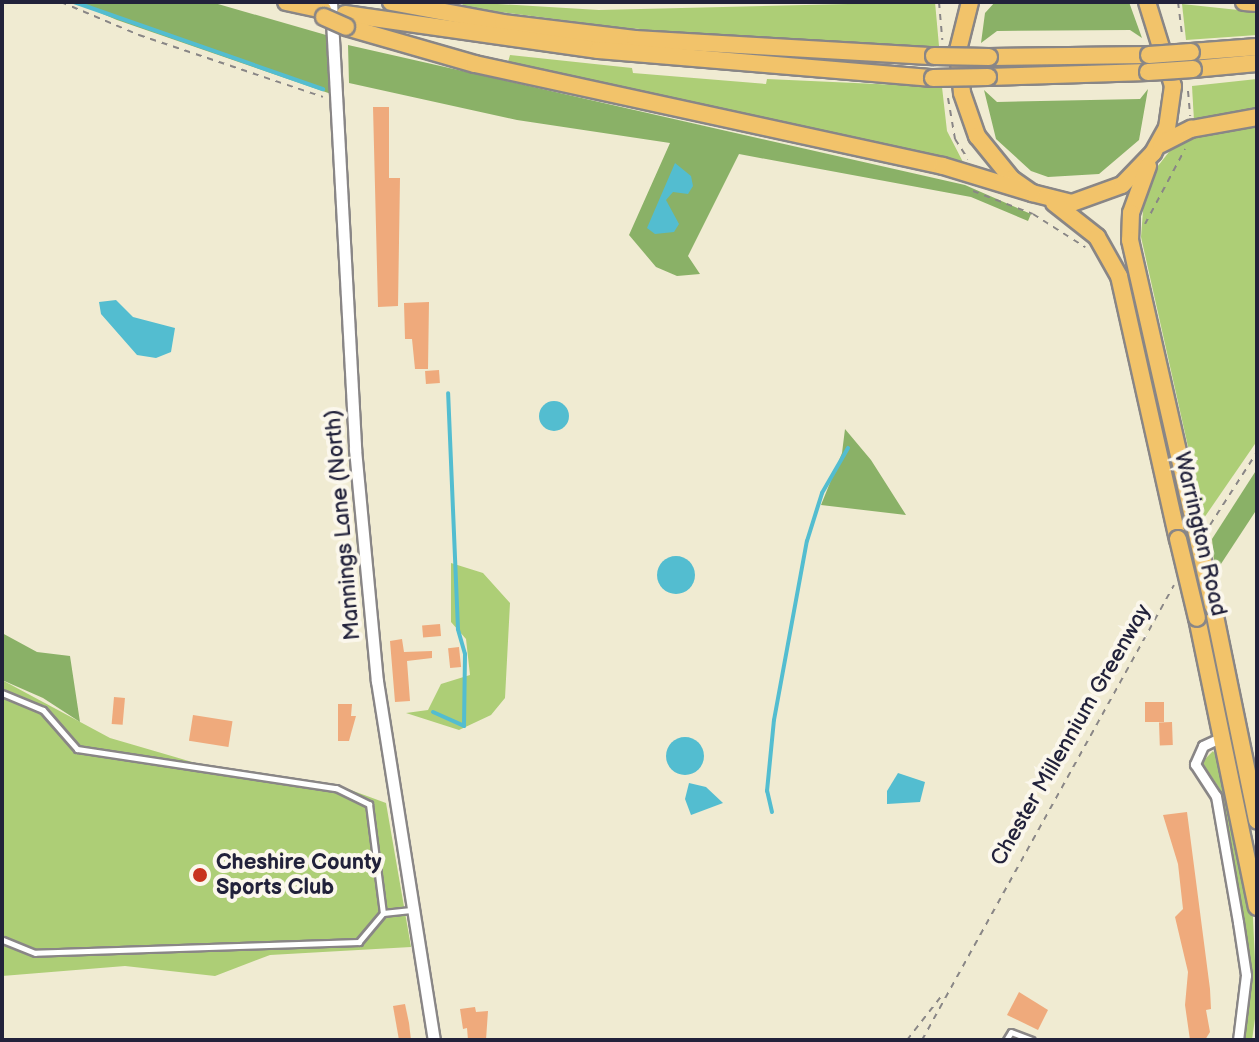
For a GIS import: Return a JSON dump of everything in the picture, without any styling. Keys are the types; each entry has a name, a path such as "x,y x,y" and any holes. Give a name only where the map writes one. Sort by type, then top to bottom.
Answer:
{"highway":[{"path":"391,2 503,23 635,39 934,56 1149,64"},
{"name":"Warrington Road","path":"970,2 958,50 967,115 993,160 1097,237 1119,276 1197,618 1257,907"},
{"name":"Warrington Road","path":"1147,2 1163,41 1173,86 1156,149 1131,213 1130,240 1199,528 1257,821"},
{"path":"1244,2 1257,3"},
{"path":"293,4 326,10 346,21 475,64 956,169 1072,203 1108,194 1156,149 1191,129 1257,117"},
{"path":"346,21 598,50 933,78 988,77 1192,60 1257,47"},
{"path":"1192,60 1257,63"}],"street":[{"name":"Mannings Lane (North)","path":"326,10 337,96 355,449 377,681 434,1040"},
{"path":"1222,737 1203,746 1195,764 1216,796 1238,922 1246,975 1238,1040"}],"lane":[{"path":"2,693 43,710 77,749 336,788 369,804 383,913"},
{"path":"2,940 35,953 359,942 383,913 412,910"},
{"path":"1006,1040 1011,1032 1032,1040"}],"path":[{"path":"61,2 318,97 337,96"},
{"path":"1145,226 1191,138"},
{"path":"965,188 1033,214 1091,252"},
{"path":"1199,528 1257,452"},
{"name":"Chester Millennium Greenway","path":"922,1040 946,991 1175,585"},
{"path":"907,1040 946,991"}],"green space":[{"path":"85,2 211,2 333,37 337,96 117,20 84,6"},
{"path":"465,2 599,10 935,2 939,46 846,47 617,27 460,7"},
{"path":"995,2 1129,2 1142,38 1130,30 997,31 981,43 985,13"},
{"path":"1182,4 1257,12 1257,35 1186,40"},
{"path":"348,45 965,185 1031,214 1028,221 971,197 739,154 688,256 700,274 677,276 656,267 629,235 670,143 517,120 349,83"},
{"path":"510,55 632,68 633,73 766,84 767,79 942,87 947,131 964,164 508,62"},
{"path":"1257,79 1257,110 1194,121 1192,86"},
{"path":"1148,89 1139,140 1099,174 1048,177 1031,171 996,139 984,90 997,102 1140,99"},
{"path":"1257,125 1257,441 1204,518 1141,237 1144,198 1154,171 1176,143 1193,134"},
{"path":"845,429 871,460 906,515 821,505 842,453"},
{"path":"1257,469 1257,509 1215,573 1212,539"},
{"path":"451,563 483,573 510,603 505,698 491,715 459,730 406,713 428,710 441,684 470,675 466,639 451,622"},
{"path":"2,633 37,652 70,656 80,722 43,698 2,680"},
{"name":"Cheshire County Sports Club","path":"2,680 110,738 199,764 337,785 386,803 411,947 270,955 215,976 125,966 2,976"},
{"path":"1213,751 1221,762 1253,917 1257,1005 1252,1040 1243,1040 1250,956 1219,788 1202,762"}],"water":[{"path":"675,163 691,176 693,186 688,194 673,192 666,200 679,224 674,232 655,234 647,228"},
{"path":"116,300 133,317 175,328 171,352 156,358 137,355 101,314 99,302"},
{"path":"554,401 565,405 569,416 565,427 554,431 543,427 539,416 543,405"},
{"path":"676,556 689,562 695,575 689,588 676,594 663,588 657,575 663,562"},
{"path":"685,737 699,742 704,756 699,770 685,775 671,770 666,756 671,742"},
{"path":"898,773 925,782 920,802 887,804 887,791"},
{"path":"689,783 706,787 723,803 691,815 685,799"}],"building":[{"path":"373,107 389,107 389,178 400,178 398,306 378,307"},
{"path":"429,302 428,369 415,369 412,339 405,339 404,303"},
{"path":"439,370 440,383 426,384 425,371"},
{"path":"440,624 441,636 423,638 422,626"},
{"path":"402,639 404,652 432,651 432,658 407,661 410,701 395,702 390,641"},
{"path":"459,647 461,667 450,668 448,648"},
{"path":"114,697 125,698 123,725 112,724"},
{"path":"1145,702 1164,702 1164,722 1145,722"},
{"path":"338,704 352,704 351,716 356,716 349,741 338,741"},
{"path":"193,715 233,721 228,747 189,741"},
{"path":"1159,722 1172,722 1173,745 1160,745"},
{"path":"1187,812 1210,989 1211,1009 1206,1010 1210,1032 1205,1040 1190,1040 1185,1005 1188,972 1175,917 1183,909 1178,864 1163,815"},
{"path":"1019,992 1048,1010 1038,1030 1007,1015"},
{"path":"405,1004 411,1040 399,1040 393,1006"},
{"path":"475,1007 476,1012 488,1011 486,1040 468,1040 467,1028 463,1029 460,1009"}],"waterway":[{"path":"74,2 323,89"},
{"path":"433,712 464,726 465,654 458,629 448,393"},
{"path":"772,812 767,791 774,720 807,541 822,493 848,448"}],"place":[{"name":"Cheshire County Sports Club","path":"200,875"}]}
